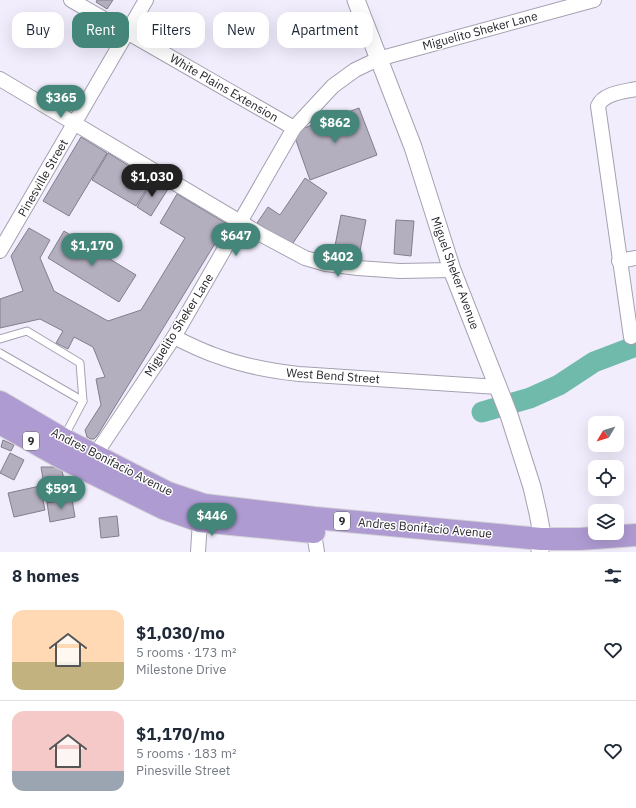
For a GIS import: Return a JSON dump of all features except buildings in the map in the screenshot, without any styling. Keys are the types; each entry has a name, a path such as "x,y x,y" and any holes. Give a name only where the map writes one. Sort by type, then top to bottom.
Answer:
{"highway":[{"name":"Andres Bonifacio Avenue","path":"0,402 63,439 168,493 202,513 315,518 573,550 636,547"},
{"name":"Andres Bonifacio Avenue","path":"0,423 62,458 157,505 202,513 316,542 383,540 540,547 580,539 636,535"}],"street":[{"name":"White Plains Extension","path":"71,0 91,12"},
{"name":"Pinesville Street","path":"129,30 146,0"},
{"name":"Miguel Sheker Avenue","path":"356,0 413,147 452,270 504,401 534,493 541,529 540,547"},
{"name":"Miguelito Sheker Lane","path":"95,455 174,338 294,128 333,86 355,70 378,59 594,0"},
{"name":"White Plains Extension","path":"129,35 294,128"},
{"name":"Pinesville Street","path":"0,251 5,231 74,123 119,48"},
{"path":"0,79 241,222 305,258 326,264 358,268 452,270"},
{"path":"631,337 598,106 600,102 608,96 636,89"},
{"path":"619,261 636,258"},
{"name":"West Bend Street","path":"174,338 217,356 250,366 281,372 504,401"},
{"path":"198,552 202,513"}],"lane":[{"path":"0,339 27,331 80,363 83,401 63,439"},
{"path":"0,353 83,401"}],"waterway":[{"path":"482,412 530,398 559,385 594,362 636,346"}]}
